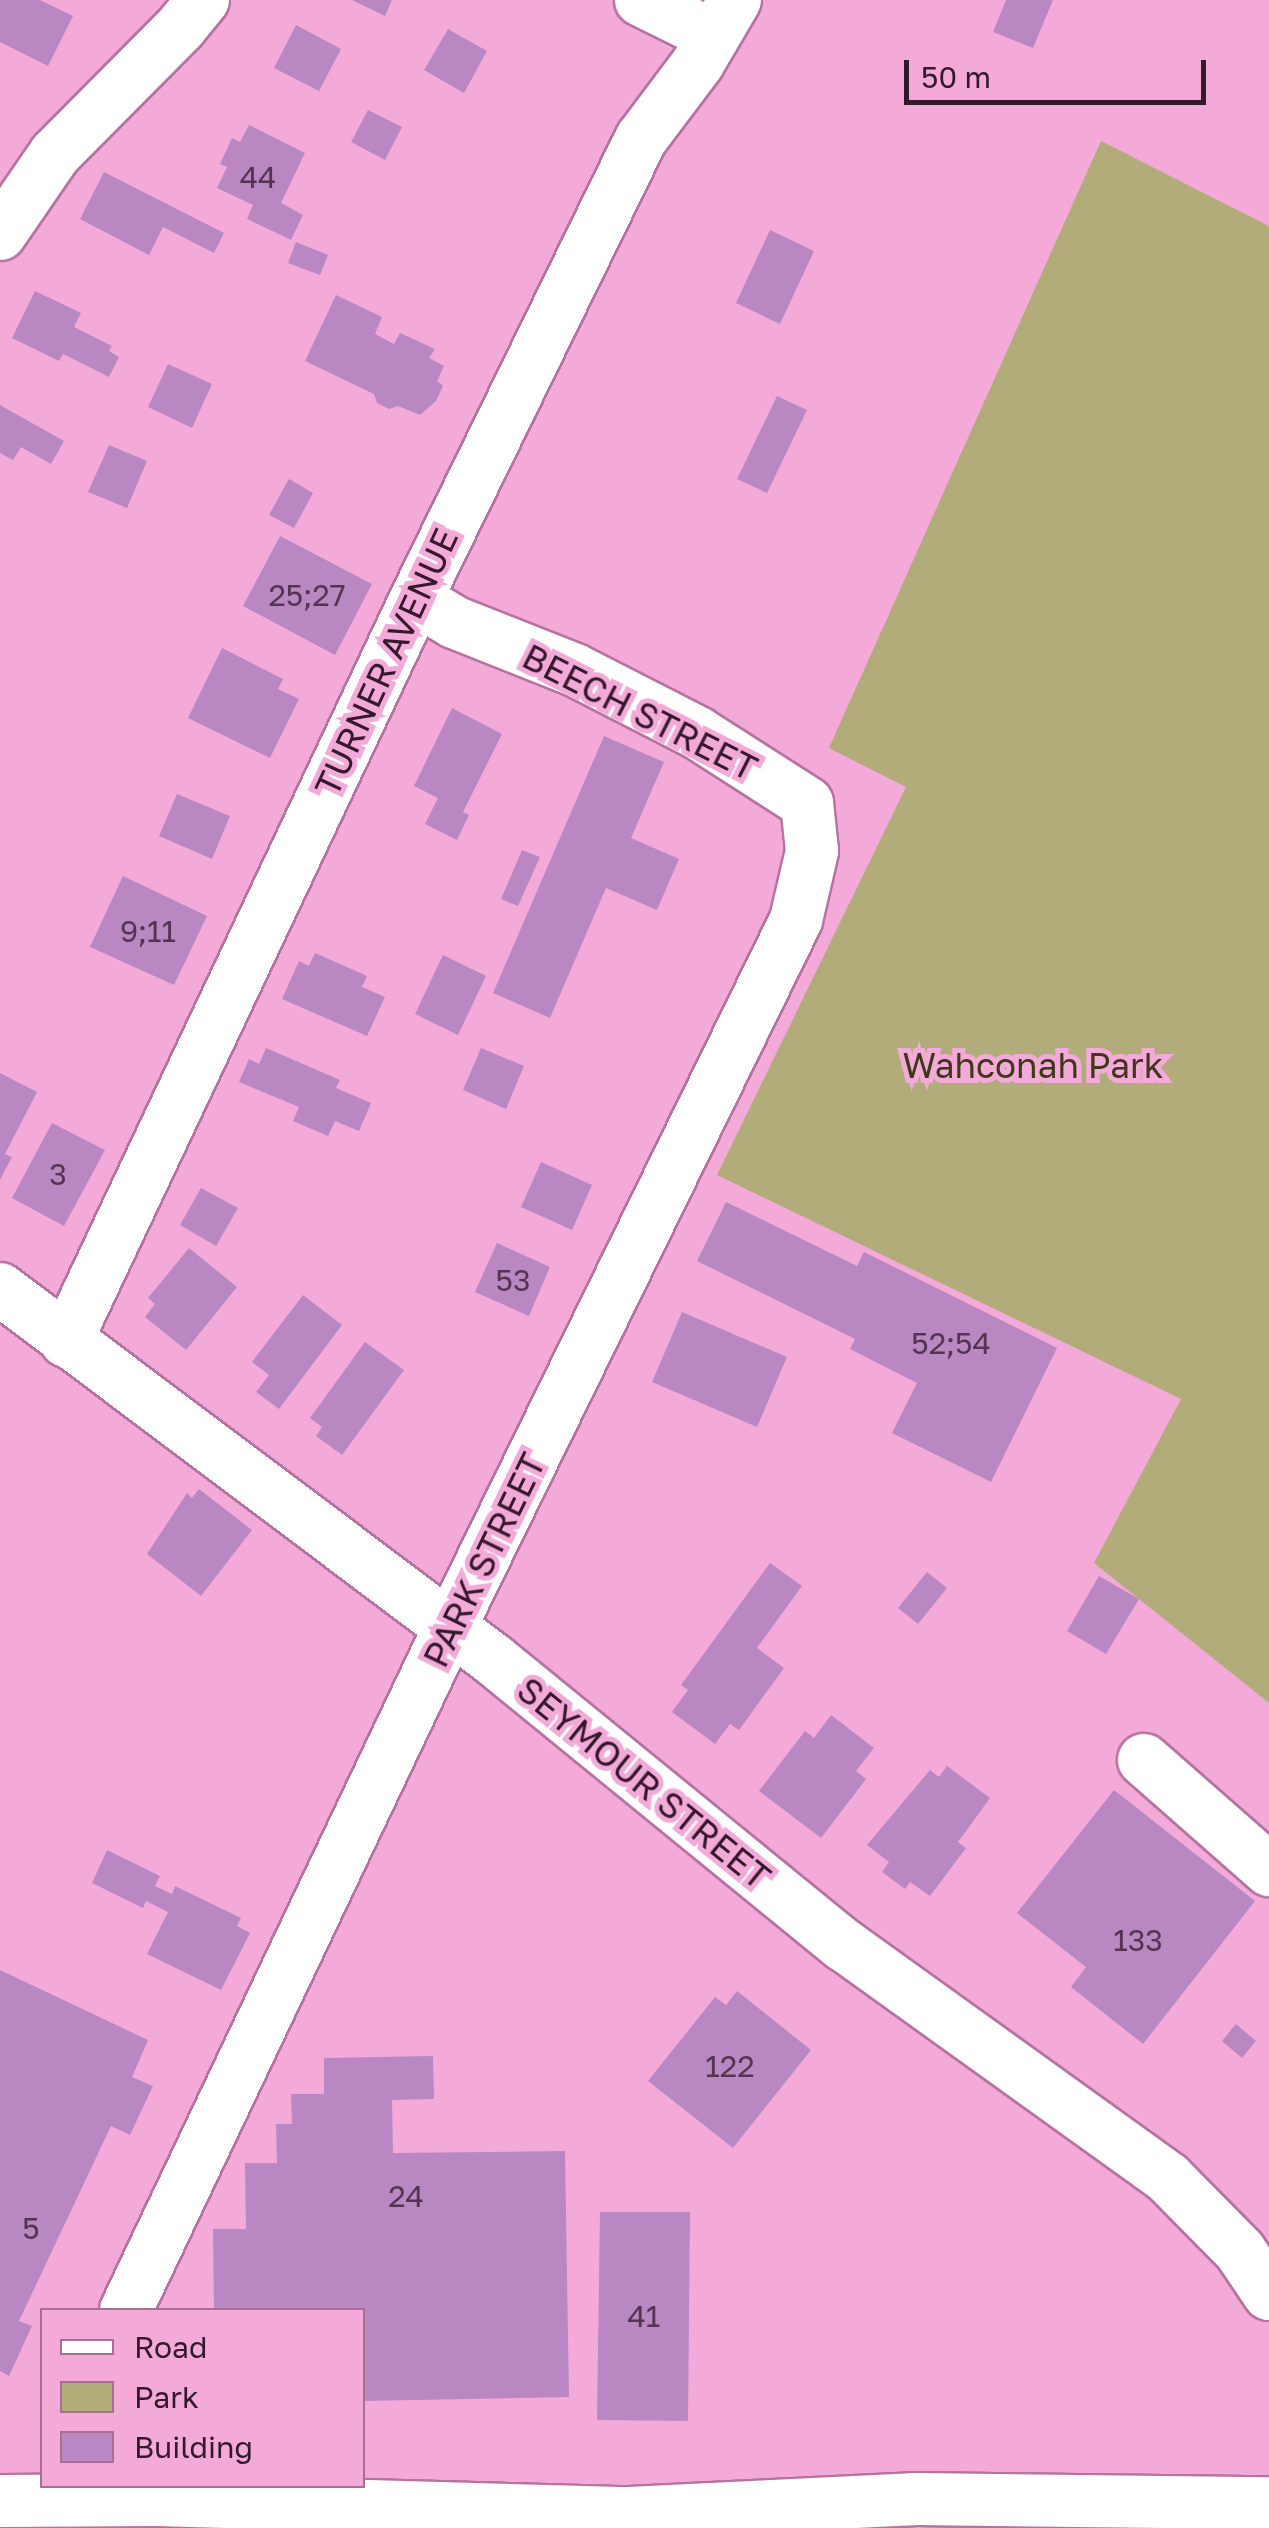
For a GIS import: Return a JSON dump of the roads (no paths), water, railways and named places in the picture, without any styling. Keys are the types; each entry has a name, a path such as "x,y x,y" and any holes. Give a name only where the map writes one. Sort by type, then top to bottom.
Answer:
{"street":[{"path":"0,234 55,154 182,27 203,0"},
{"path":"640,0 724,18"},
{"name":"TURNER AVENUE","path":"66,1341 416,599 641,139 724,18"},
{"name":"BEECH STREET","path":"416,599 454,622 576,670 698,733 807,803"},
{"name":"PARK STREET","path":"127,2308 450,1627 796,920 812,851 807,803"},
{"name":"SEYMOUR STREET","path":"0,1289 450,1627 844,1945 1168,2178 1240,2251 1268,2288"},
{"path":"1144,1760 1269,1870"},
{"path":"26,2496 629,2513 917,2514 1269,2503"}],"park label":[{"name":"Wahconah Park","path":"1033,1065"}]}
